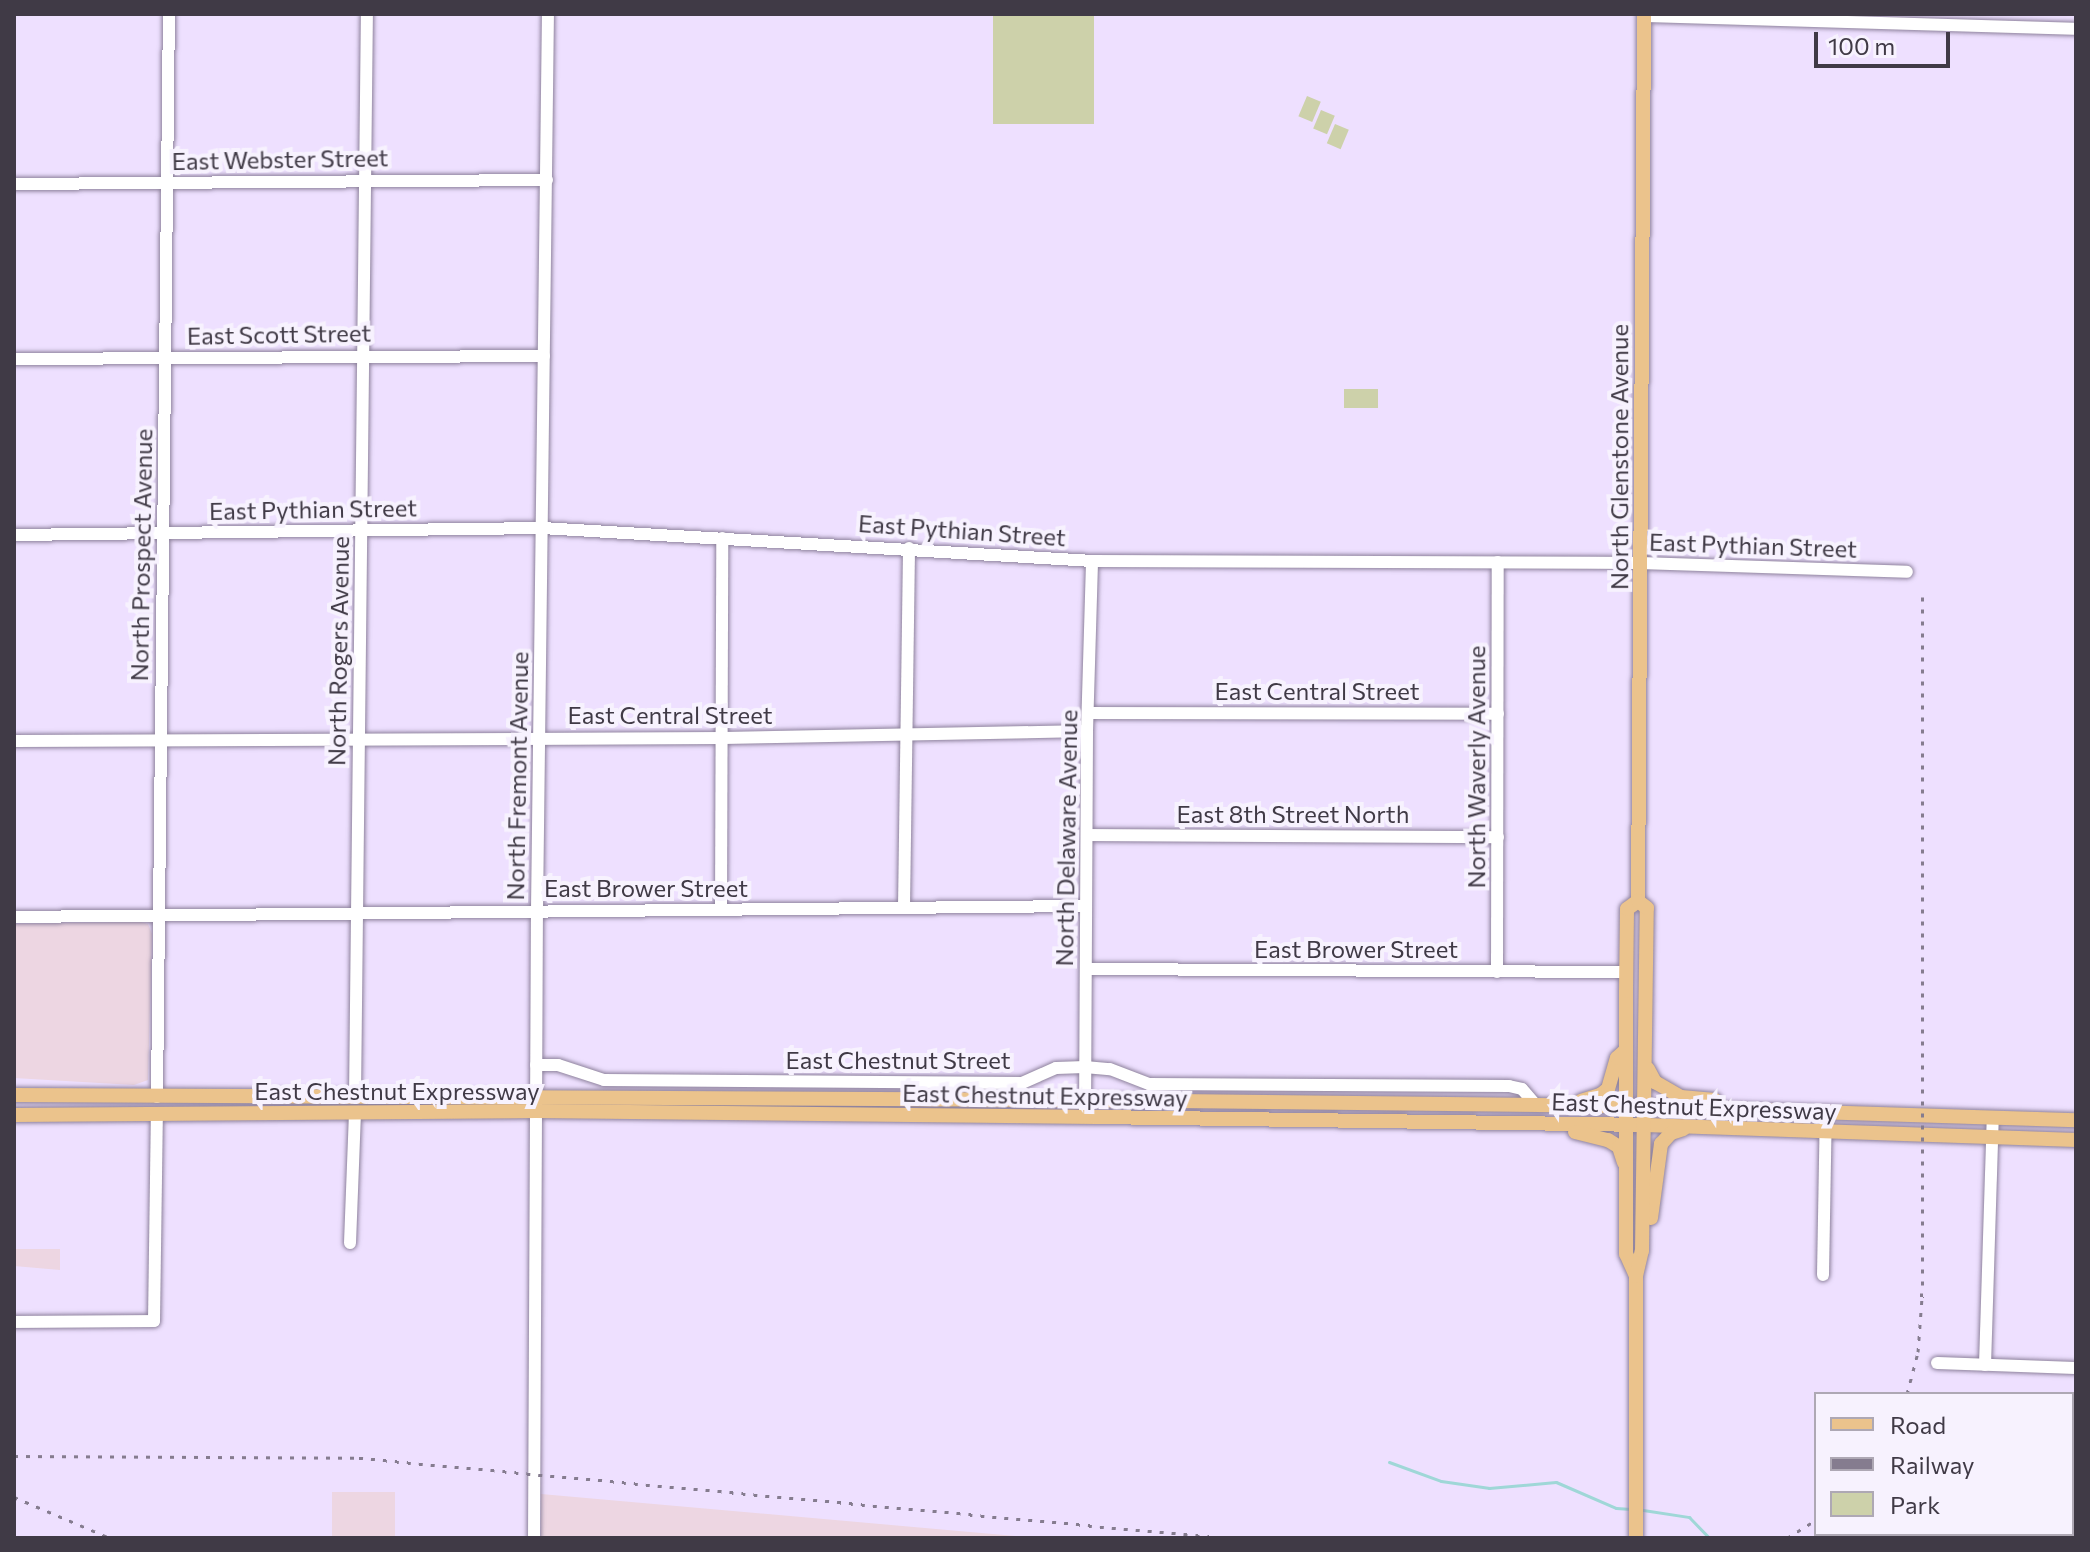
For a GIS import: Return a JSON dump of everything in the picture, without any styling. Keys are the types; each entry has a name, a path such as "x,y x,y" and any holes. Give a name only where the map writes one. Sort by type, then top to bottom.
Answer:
{"main road":[{"name":"North Glenstone Avenue","path":"1638,901 1644,15"},
{"name":"North Glenstone Avenue","path":"1636,1276 1626,1254 1626,972 1627,909 1638,901"},
{"name":"North Glenstone Avenue","path":"1636,1538 1636,1276 1642,1251 1647,908 1638,901"},
{"path":"1557,1106 1600,1095 1612,1082 1617,1058 1626,1050"},
{"path":"1646,1061 1655,1082 1681,1097 1806,1105 1826,1111"},
{"name":"East Chestnut Expressway","path":"15,1095 536,1096 1626,1106 2076,1120"},
{"name":"East Chestnut Expressway","path":"14,1115 536,1111 1085,1117 1645,1125 2076,1140"},
{"path":"1427,1122 1454,1129 1597,1135 1619,1147 1626,1171"},
{"path":"1642,1251 1650,1226 1660,1145 1671,1133 1691,1127"}],"street":[{"name":"North Prospect Avenue","path":"157,1097 169,14"},
{"name":"North Rogers Avenue","path":"355,1097 367,14"},
{"name":"North Fremont Avenue","path":"534,1538 537,910 548,14"},
{"path":"1644,15 1844,18 2076,29"},
{"name":"East Webster Street","path":"14,184 547,180"},
{"name":"East Scott Street","path":"14,359 544,356"},
{"name":"East Pythian Street","path":"14,535 542,528 1092,561 1640,563 1907,572"},
{"path":"721,910 722,538"},
{"path":"904,908 909,548"},
{"name":"North Delaware Avenue","path":"1085,1117 1087,731 1092,561"},
{"name":"North Waverly Avenue","path":"1497,972 1498,562"},
{"name":"East Central Street","path":"1089,713 1498,714"},
{"name":"East Central Street","path":"14,741 723,738 1087,731"},
{"name":"East 8th Street North","path":"1088,835 1498,837"},
{"name":"East Brower Street","path":"14,917 1086,906"},
{"name":"East Brower Street","path":"1086,969 1626,972"},
{"name":"East Chestnut Street","path":"536,1065 558,1065 604,1080 1007,1083 1022,1083 1056,1068 1085,1067 1110,1069 1149,1084 1509,1086 1522,1089 1536,1105"},
{"path":"1823,1275 1826,1111"},
{"path":"350,1243 355,1113"},
{"path":"14,1322 154,1321 157,1114"},
{"path":"1985,1365 1993,1117"},
{"path":"1937,1363 2076,1368"}],"shaded area":[{"path":"14,924 148,924 152,934 148,1080 134,1085 14,1078"},
{"path":"14,1249 60,1249 60,1270 14,1266"},
{"path":"332,1492 395,1492 395,1538 332,1538"},
{"path":"541,1494 1038,1538 541,1538"}],"green space":[{"path":"993,14 1094,14 1094,124 993,124"},
{"path":"1307,96 1321,102 1312,122 1298,116"},
{"path":"1321,110 1335,116 1327,134 1313,128"},
{"path":"1335,124 1349,130 1341,149 1327,143"},
{"path":"1344,389 1378,389 1378,408 1344,408"}],"waterway":[{"path":"1389,1462 1441,1481 1489,1488 1556,1482 1616,1508 1631,1509"},
{"path":"1643,1510 1689,1517 1709,1538"}],"railway":[{"path":"1908,1392 1918,1352 1922,1297 1923,593"},
{"path":"14,1456 359,1458 1224,1538"},
{"path":"14,1497 110,1538"},
{"path":"1787,1538 1814,1521"}]}
